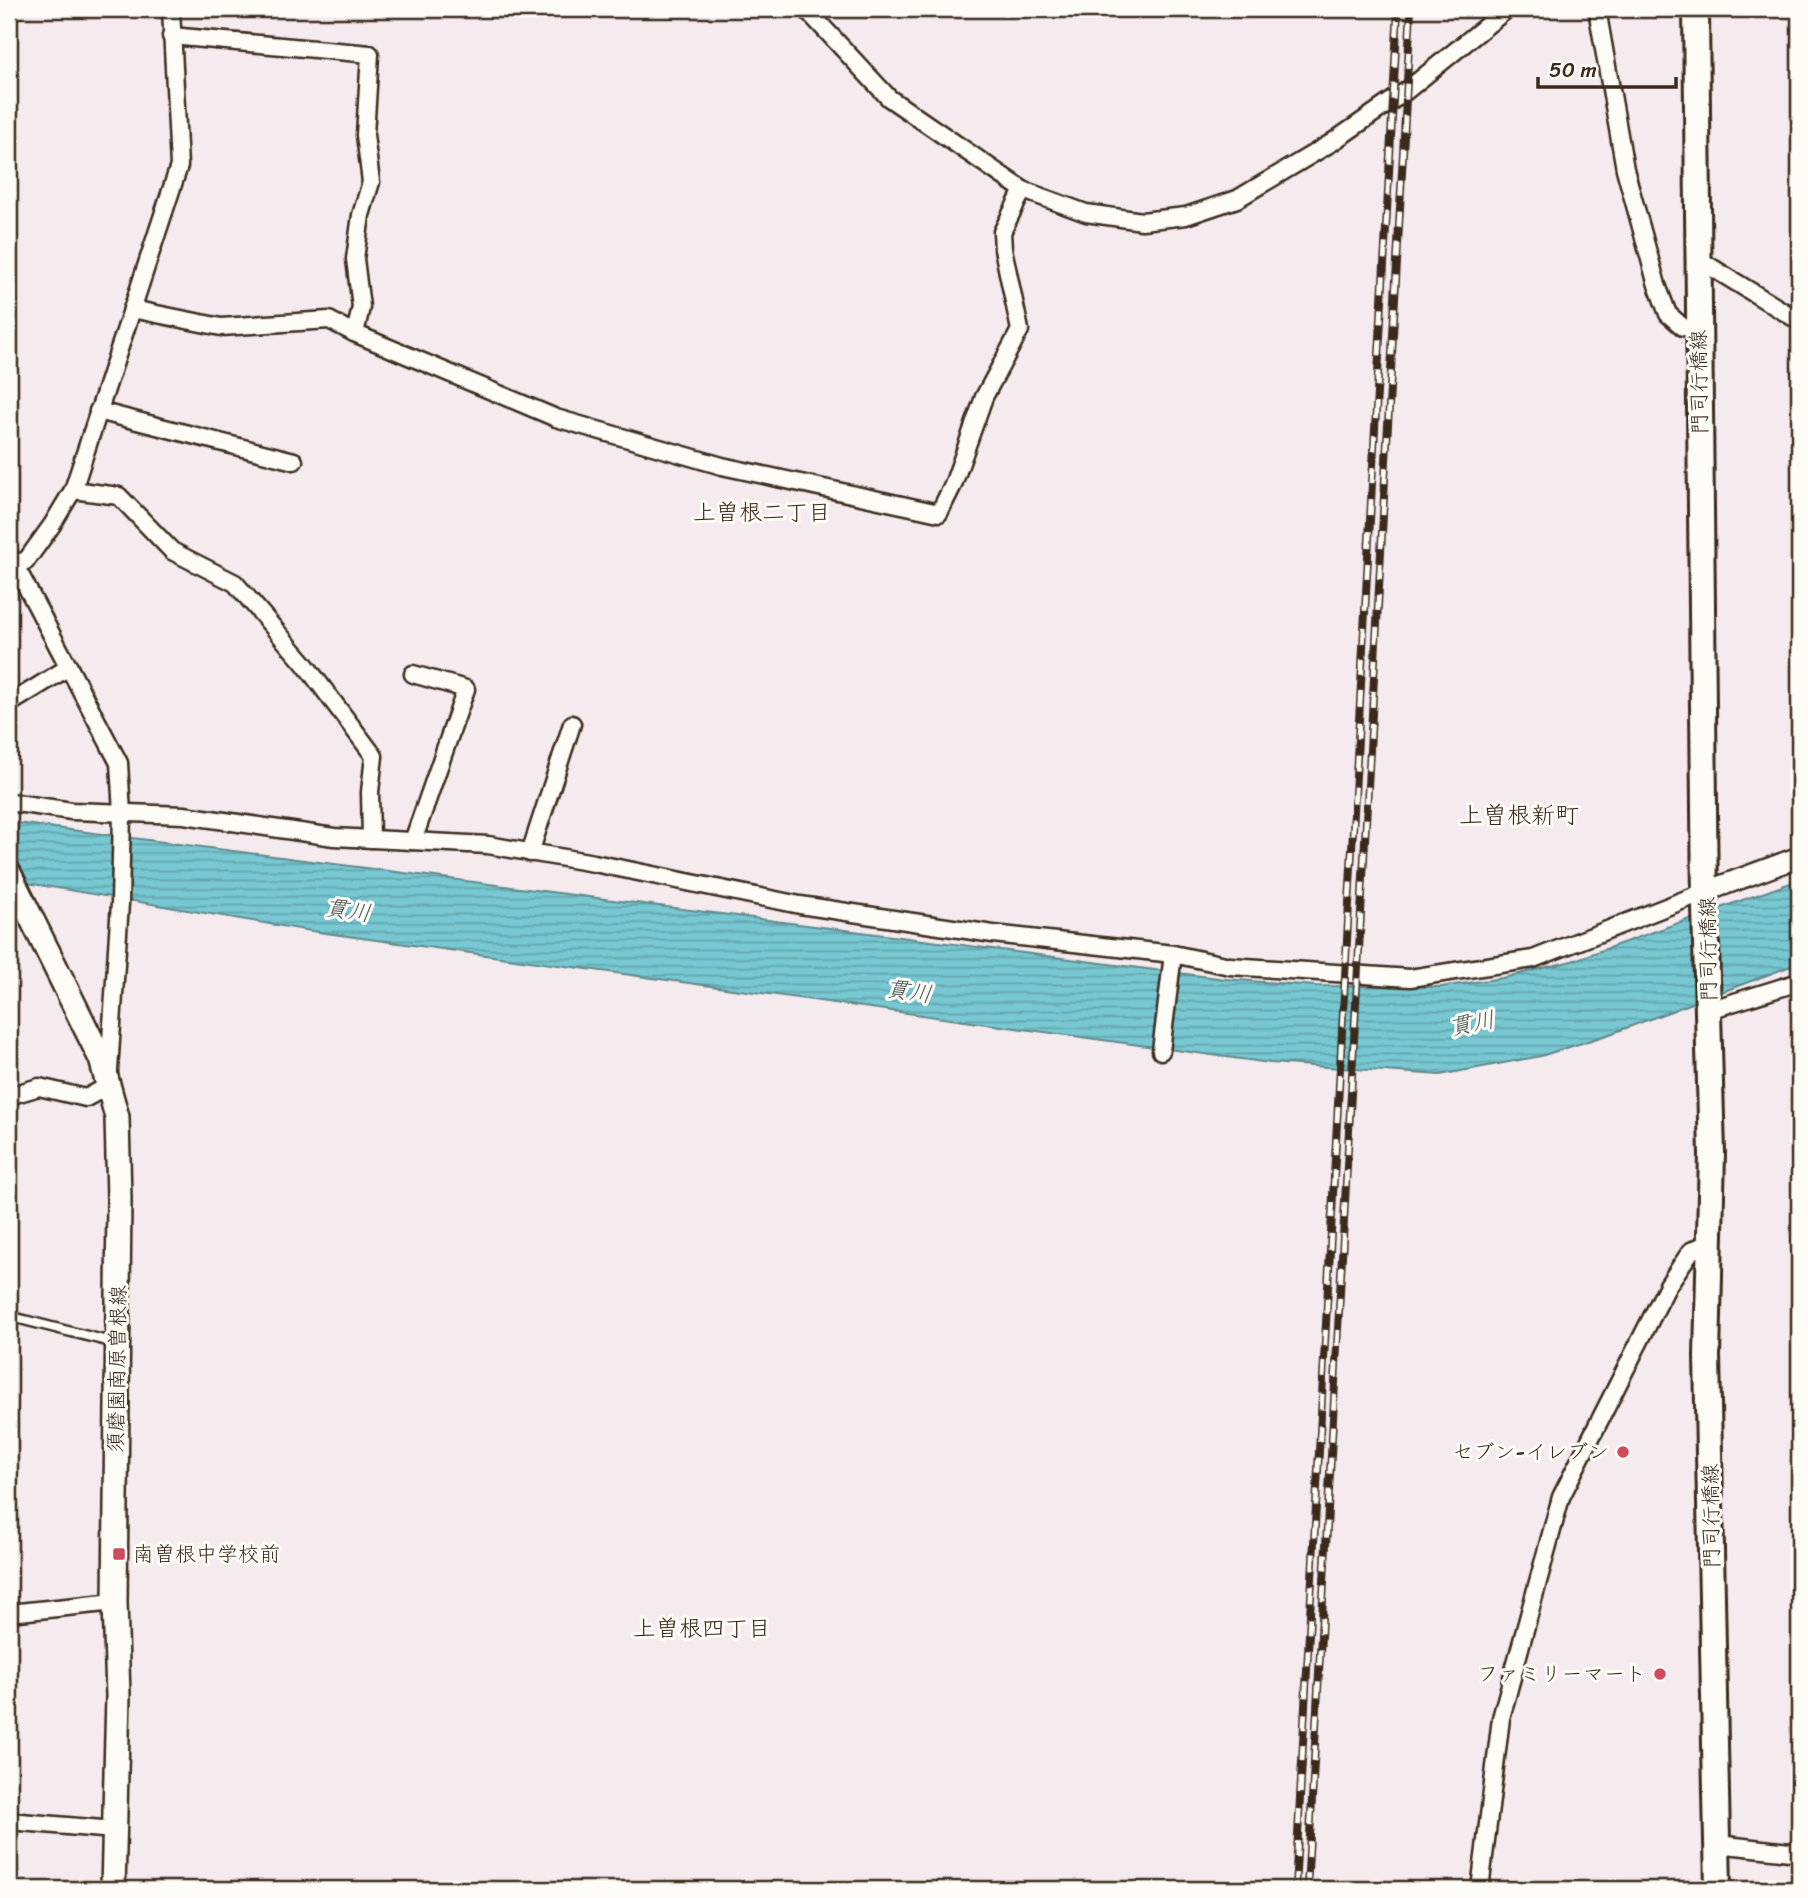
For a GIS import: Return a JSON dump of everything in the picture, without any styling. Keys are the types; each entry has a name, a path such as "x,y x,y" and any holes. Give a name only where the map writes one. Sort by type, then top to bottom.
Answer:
{"main road":[{"name":"門司行橋線","path":"1696,9 1698,329 1712,1153 1708,1370 1718,1889"},
{"name":"須磨園南原曽根線","path":"15,890 101,1059 117,1117 119,1199 115,1602 118,1696 113,1889"}],"street":[{"path":"9,1096 39,1087 86,1098 108,1086 120,902 122,819 119,763 12,563 26,561 73,489 179,166 171,9"},
{"path":"806,9 888,98 1023,190 1086,213 1142,220 1186,216 1237,198 1331,143 1406,91 1507,9"},
{"path":"1597,9 1625,169 1657,285 1668,314 1683,327 1698,329"},
{"path":"171,36 370,54 366,135 371,182 361,215 355,260 361,307 354,333"},
{"path":"132,309 221,327 329,320 556,418 722,466 939,513 953,485 984,397 1020,330 1002,232 1023,190"},
{"path":"1698,259 1799,321"},
{"path":"98,411 294,461"},
{"path":"73,489 119,496 172,551 234,583 304,663 374,756 370,792 371,839"},
{"path":"9,704 69,667"},
{"path":"413,674 466,689 413,841"},
{"path":"530,853 572,724"},
{"path":"9,802 122,819 184,815 334,837 488,845 594,863 800,905 1006,936 1230,966 1410,978 1533,959 1706,899 1799,857"},
{"path":"1161,1051 1173,959"},
{"path":"1709,1004 1799,982"},
{"path":"1480,1889 1501,1718 1561,1497 1668,1285 1691,1251 1710,1242"},
{"path":"9,1613 115,1602"},
{"path":"9,1821 114,1830"},
{"path":"1717,1844 1799,1853"}],"lane":[{"path":"9,1331 12,1317 117,1344"}],"water":[{"name":"貫川","path":"9,822 1225,979 1315,986 1441,987 1502,978 1572,961 1799,880 1799,963 1610,1034 1541,1056 1440,1075 1270,1063 311,931 9,880"}],"railway":[{"path":"1295,1889 1398,9"},
{"path":"1307,1889 1411,9"}],"place":[{"name":"セブン-イレブン","path":"1623,1452"},
{"name":"南曽根中学校前","path":"119,1554"},
{"name":"ファミリーマート","path":"1660,1674"}],"district":[{"name":"上曽根二丁目","path":"762,512"},
{"name":"上曽根新町","path":"1519,815"},
{"name":"上曽根四丁目","path":"702,1628"}]}
